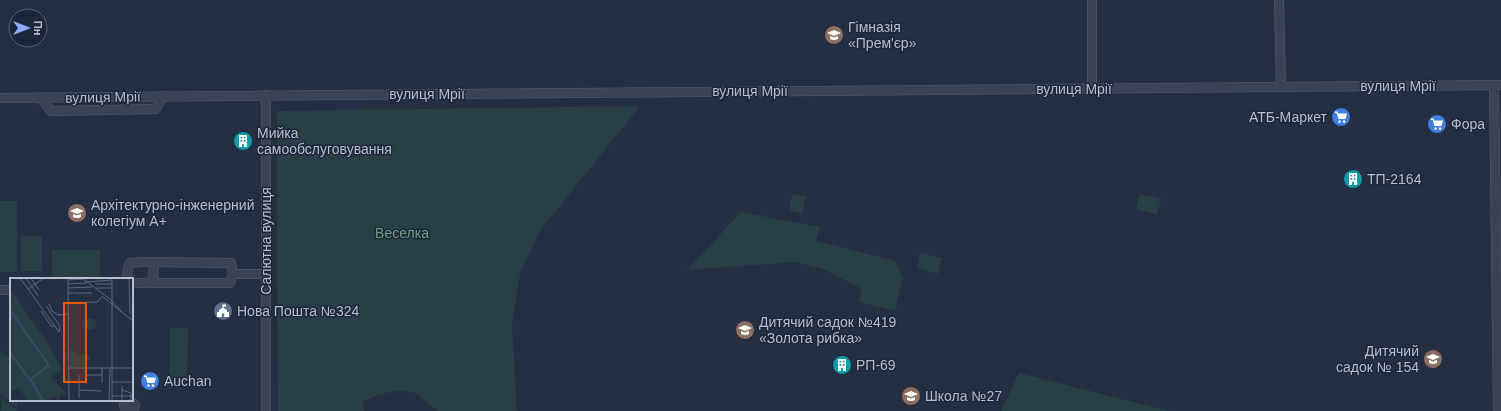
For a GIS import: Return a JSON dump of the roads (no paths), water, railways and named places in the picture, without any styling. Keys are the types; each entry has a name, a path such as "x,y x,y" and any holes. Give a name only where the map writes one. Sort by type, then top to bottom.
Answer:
{"street":[{"path":"1092,0 1092,88"},
{"path":"1279,0 1281,87"},
{"path":"1498,85 1498,411"},
{"name":"вулиця Мрії","path":"0,98 1498,85"},
{"name":"Салютна вулиця","path":"266,95 266,411"},
{"path":"41,98 51,111 156,109 163,96"},
{"path":"148,262 148,283"},
{"path":"127,278 130,263 148,262 230,263 233,274 230,283 133,283"},
{"path":"233,274 266,274"},
{"path":"126,404 132,401 135,404 134,411"}],"place":[{"name":"Гімназія «Прем'єр»","path":"834,35"},
{"name":"АТБ-Маркет","path":"1341,117"},
{"name":"Фора","path":"1437,124"},
{"name":"Мийка самообслуговування","path":"243,141"},
{"name":"ТП-2164","path":"1353,179"},
{"name":"Архітектурно-інженерний колегіум А+","path":"77,213"},
{"name":"Нова Пошта №324","path":"223,311"},
{"name":"Дитячий садок №419 «Золота рибка»","path":"745,330"},
{"name":"Дитячий садок № 154","path":"1433,359"},
{"name":"РП-69","path":"842,365"},
{"name":"Auchan","path":"150,381"},
{"name":"Школа №27","path":"911,396"}],"park label":[{"name":"Веселка","path":"402,233"}]}
